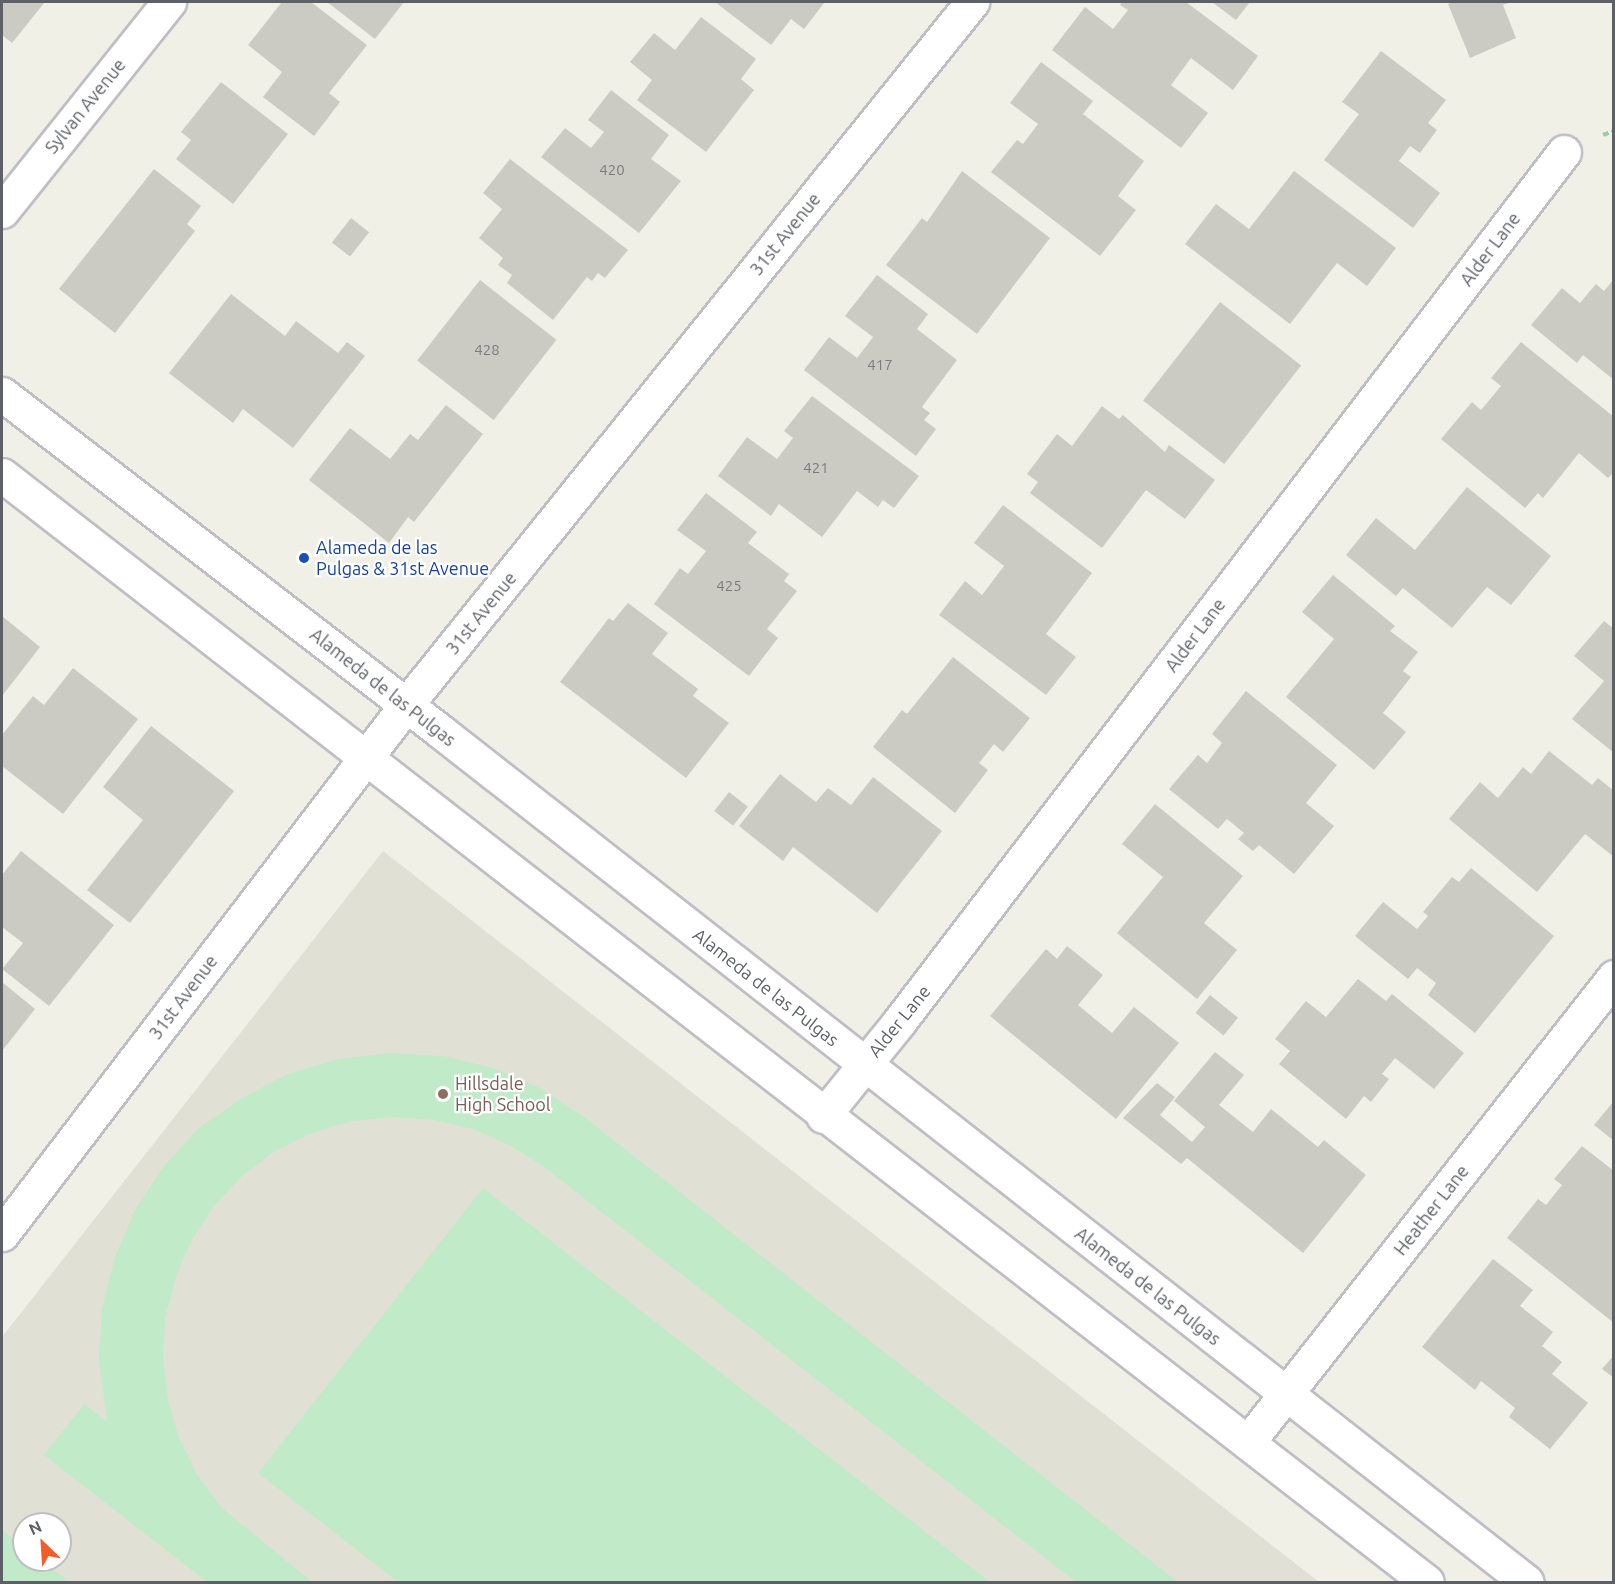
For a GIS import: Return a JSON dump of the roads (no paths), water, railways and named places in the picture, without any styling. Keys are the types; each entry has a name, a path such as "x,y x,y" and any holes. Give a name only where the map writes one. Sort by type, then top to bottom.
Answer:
{"main road":[{"name":"Sylvan Avenue","path":"2,212 169,2"},
{"name":"31st Avenue","path":"2,1234 406,705 972,2"},
{"name":"Alder Lane","path":"823,1116 1564,152"},
{"name":"Alameda de las Pulgas","path":"2,394 406,705 1527,1582"},
{"path":"2,476 367,757 823,1116 1427,1582"},
{"name":"Heather Lane","path":"1248,1442 1614,977"}],"place":[{"name":"Alameda de las Pulgas & 31st Avenue","path":"304,558"},
{"name":"Hillsdale High School","path":"443,1094"}]}
